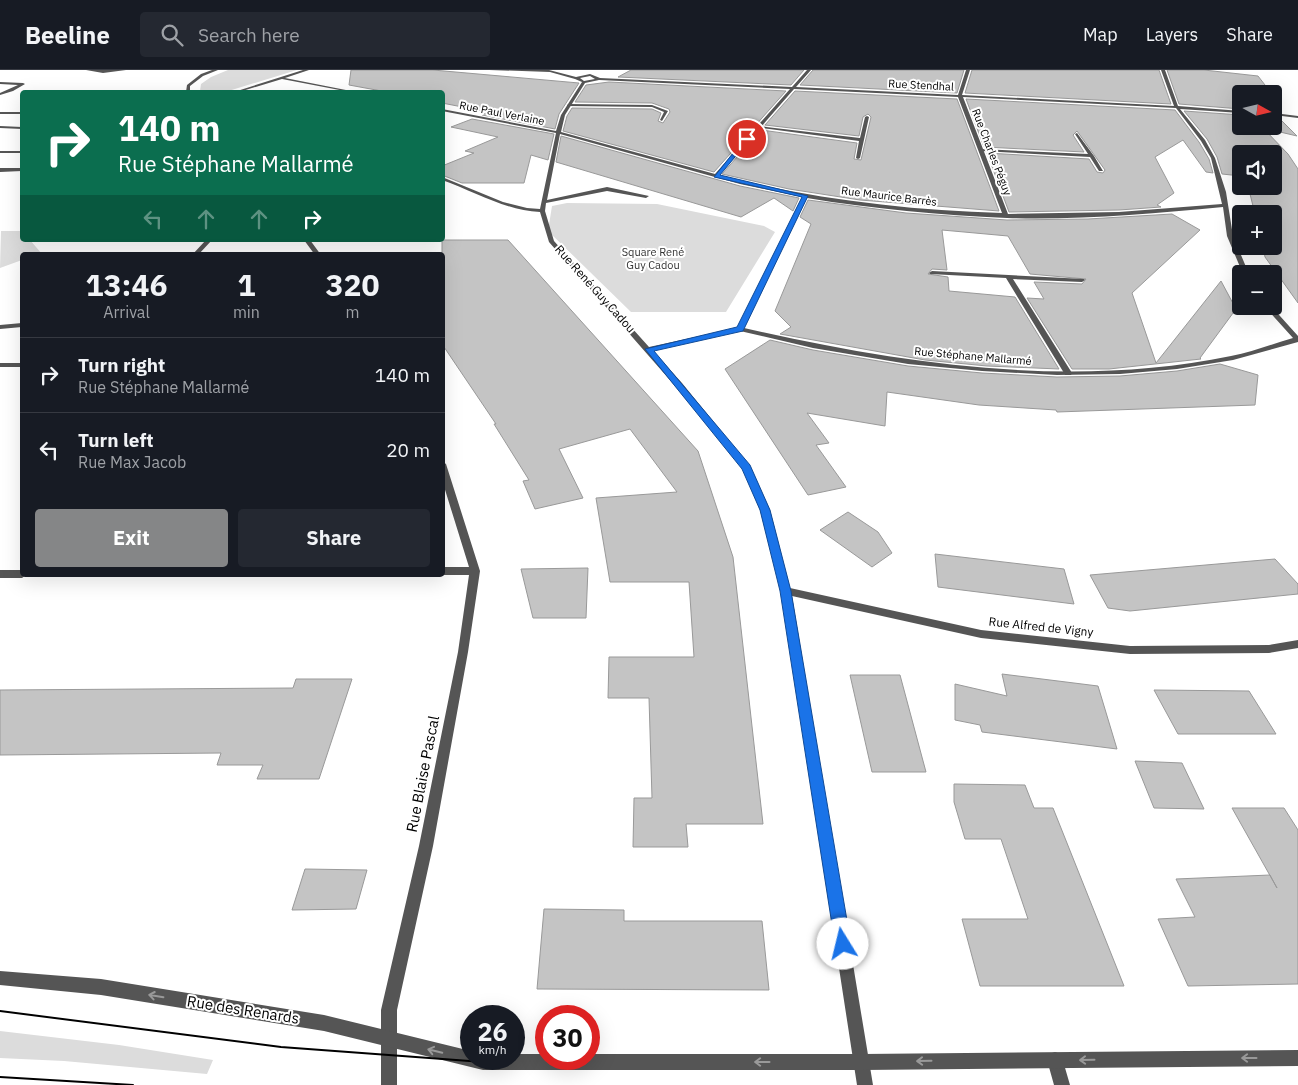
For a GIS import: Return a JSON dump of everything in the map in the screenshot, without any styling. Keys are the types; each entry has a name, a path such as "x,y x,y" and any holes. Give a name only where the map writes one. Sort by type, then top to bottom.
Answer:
{"street":[{"path":"88,70 103,72 124,70"},
{"path":"188,90 188,86 195,80 216,70"},
{"path":"243,90 307,70"},
{"path":"490,70 546,71 576,78 584,82 599,79"},
{"path":"576,78 590,75 598,70"},
{"path":"716,176 808,70"},
{"path":"960,96 968,70"},
{"path":"1163,70 1176,106 1203,141 1213,158 1223,192 1230,236 1242,265"},
{"path":"590,75 599,77 599,79"},
{"path":"283,78 344,90"},
{"name":"Rue Stendhal","path":"599,79 1176,106 1232,111"},
{"name":"Rue René Guy Cadou","path":"584,82 563,115 554,148 542,211 551,242 649,349 747,468 765,510 786,591 866,1085"},
{"path":"0,83 24,84 0,94"},
{"name":"Rue Charles Péguy","path":"960,96 1006,216"},
{"path":"568,105 652,106 666,111 662,120"},
{"name":"Rue Paul Verlaine","path":"445,111 559,132"},
{"path":"0,112 20,112"},
{"path":"1282,115 1298,116"},
{"path":"858,158 868,117"},
{"path":"757,127 862,140"},
{"path":"0,128 20,128"},
{"name":"Rue Maurice Barrès","path":"559,132 716,176 805,196 892,207 1006,216 1078,216 1149,213 1224,205"},
{"path":"1077,134 1101,170"},
{"path":"981,150 1092,156"},
{"path":"0,152 20,152"},
{"path":"0,170 20,170"},
{"path":"445,179 520,211 542,211"},
{"path":"544,202 607,188 646,196"},
{"path":"740,329 805,196"},
{"path":"198,252 207,242"},
{"path":"932,273 1082,280"},
{"path":"1009,278 1068,373"},
{"path":"1275,315 1298,340"},
{"path":"0,327 20,325"},
{"name":"Rue Stéphane Mallarmé","path":"649,349 740,329 813,346 908,362 982,369 1068,373 1120,372 1177,367 1232,358 1298,340"},
{"path":"0,365 20,365"},
{"name":"Rue Blaise Pascal","path":"389,1085 389,1010 426,846 463,652 475,571 445,475"},
{"path":"445,571 475,571"},
{"path":"0,574 20,574"},
{"name":"Rue Alfred de Vigny","path":"786,591 980,634 1130,650 1269,649 1298,644"},
{"name":"Rue des Renards","path":"0,978 101,987 324,1023 483,1062 862,1062 1298,1058"},
{"path":"1055,1060 1062,1085"}],"green space":[{"path":"228,70 297,70 232,90 200,90 201,84 211,77"},
{"name":"Square René Guy Cadou","path":"567,203 657,204 764,226 775,232 726,312 631,312 548,231 552,206"},
{"path":"1,231 20,231 20,242 32,242 40,252 20,252 20,261 0,268"},
{"path":"0,1031 119,1045 213,1060 207,1074 64,1061 0,1058"}],"building":[{"path":"351,70 433,70 579,83 559,114 555,129 482,115 488,112 445,104 445,90 376,90 349,85"},
{"path":"631,70 804,70 791,85 618,77"},
{"path":"813,70 964,70 957,93 800,85"},
{"path":"972,70 1159,70 1171,104 965,93"},
{"path":"1167,70 1204,70 1258,76 1265,85 1232,85 1232,108 1179,104"},
{"path":"609,82 786,91 714,172 563,131 567,116 572,108 652,109 661,113 658,121 663,123 670,112 669,109 652,103 575,102 586,85"},
{"path":"795,91 957,99 999,211 860,200 789,189 722,174 761,130 857,143 854,159 861,160 871,117 868,114 863,117 859,136 765,125"},
{"path":"966,99 1175,110 1199,142 1209,159 1213,173 1206,172 1183,140 1155,157 1174,193 1157,205 1161,207 1119,210 1009,212 987,153 1089,159 1097,172 1103,173 1105,170 1077,131 1073,135 1084,152 984,147"},
{"path":"1184,111 1232,114 1232,135 1270,135 1279,145 1232,145 1232,175 1222,174 1217,157 1207,139"},
{"path":"472,119 554,134 548,160 531,155 524,183 462,183 445,176 445,165 474,153 465,151 498,137 451,127"},
{"path":"1282,121 1297,136 1282,132"},
{"path":"561,136 740,186 799,198 793,211 774,198 741,217 556,162"},
{"path":"1282,148 1298,169 1298,303 1282,281 1282,265 1271,265 1265,255 1282,255 1282,205 1253,205 1250,195 1282,195"},
{"path":"808,200 906,213 1007,220 1088,219 1172,214 1200,230 1132,293 1156,363 1221,281 1232,302 1232,314 1201,359 1109,369 1072,369 1027,298 1044,299 1034,282 1082,284 1086,279 1030,274 1008,236 942,230 947,270 932,269 928,274 948,277 949,291 1015,297 1059,369 987,366 925,360 780,334 791,327 775,311 811,224 800,217"},
{"path":"445,240 508,240 698,451 733,557 763,824 686,824 688,847 633,847 634,798 652,798 649,698 608,698 609,657 694,657 689,582 610,582 596,498 677,492 630,429 559,449 583,498 535,509 523,481 529,480 494,424 496,424 445,348 445,252 442,252 442,242 445,242"},
{"path":"770,340 813,350 908,366 982,373 1057,377 1120,376 1177,371 1220,364 1258,375 1255,405 1057,412 1056,410 979,405 887,392 885,426 807,413 829,443 816,445 846,487 808,495 725,369"},
{"path":"848,512 878,532 892,553 872,567 820,530"},
{"path":"935,554 1064,569 1074,604 938,587"},
{"path":"1275,559 1298,584 1298,594 1130,611 1108,608 1090,575"},
{"path":"588,568 586,618 533,618 521,569"},
{"path":"1002,674 1098,686 1117,749 982,732 980,725 955,720 955,684 1007,696"},
{"path":"850,675 900,675 926,772 872,772"},
{"path":"296,679 352,679 319,779 257,779 263,765 217,765 221,753 0,755 0,690 293,688"},
{"path":"1154,690 1249,691 1276,734 1178,734"},
{"path":"1135,761 1182,763 1204,809 1154,808"},
{"path":"954,784 1025,785 1034,808 1053,808 1124,986 980,986 962,919 1028,919 1001,839 965,839 954,802"},
{"path":"1232,808 1284,808 1298,830 1298,984 1188,986 1158,919 1195,917 1176,879 1270,875"},
{"path":"305,869 367,870 356,909 292,910"},
{"path":"544,909 624,910 624,921 762,921 769,990 537,989"}],"tram line":[{"path":"0,1011 281,1047 460,1060"},
{"path":"0,1077 133,1085"}],"route":[{"path":"747,139 716,176 805,196 740,329 649,349 680,384 747,468 765,510 786,591 794,652 843,944"}]}
